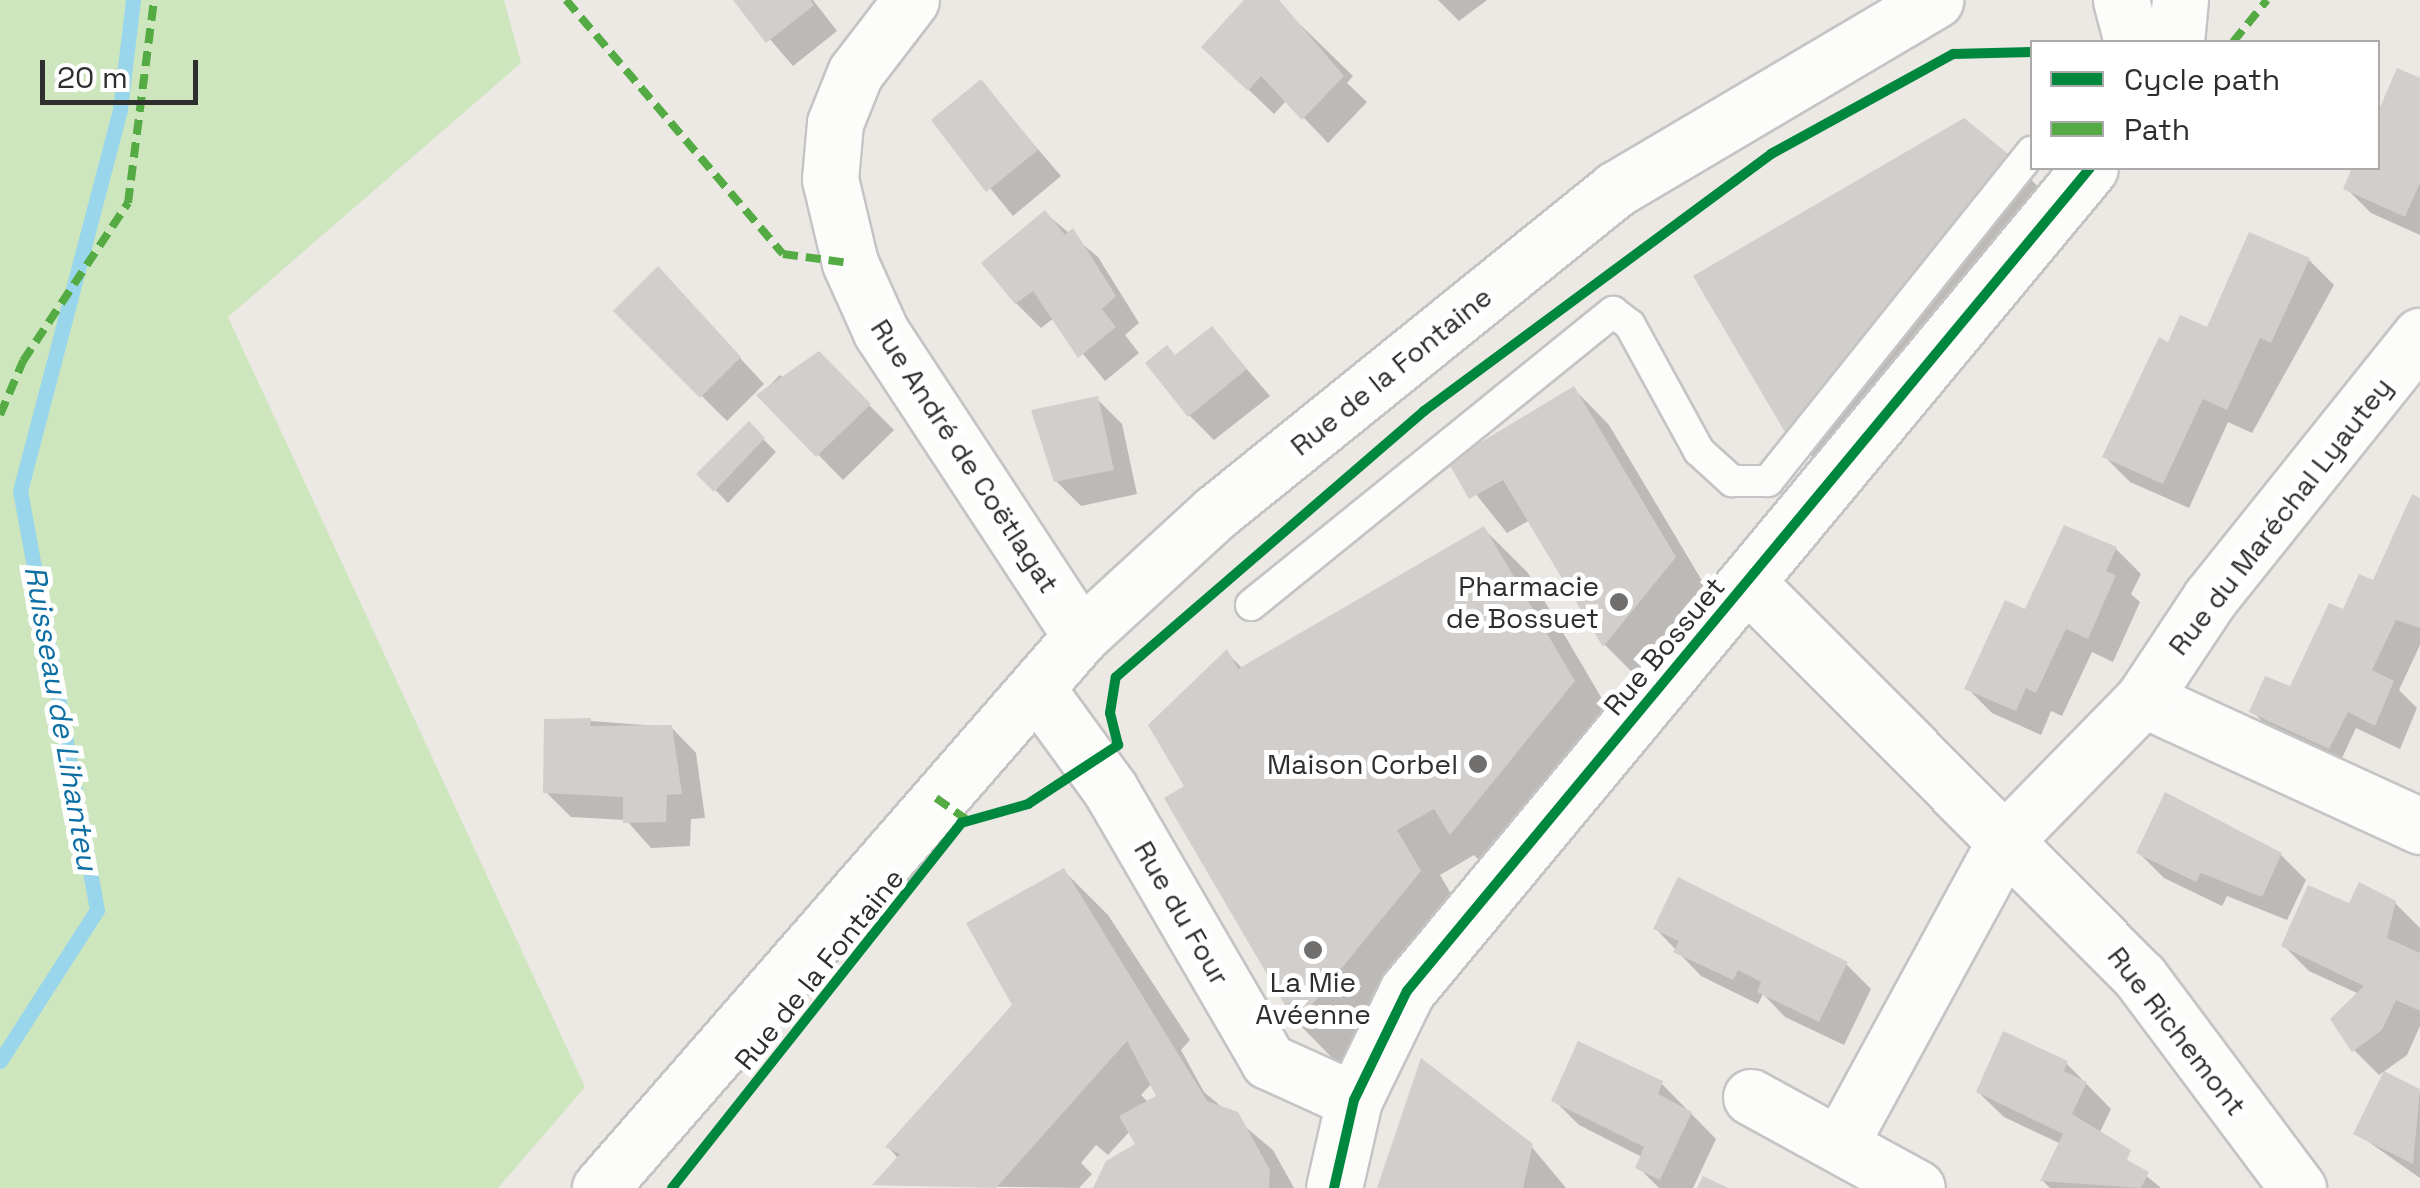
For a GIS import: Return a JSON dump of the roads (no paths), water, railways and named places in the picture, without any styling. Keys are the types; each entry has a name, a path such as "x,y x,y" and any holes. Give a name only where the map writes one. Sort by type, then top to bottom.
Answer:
{"street":[{"name":"Rue André de Coëtlagat","path":"911,0 854,74 835,123 830,178 850,263 881,332 1082,636"},
{"name":"Rue de la Fontaine","path":"600,1188 1082,636 1216,512 1616,189 1935,0"},
{"path":"2121,0 2131,40"},
{"path":"2176,40 2180,0"},
{"name":"Rue Bossuet","path":"1334,1188 1354,1100 1408,991 2088,170"},
{"name":"Rue du Maréchal Lyautey","path":"2007,838 2143,700 2210,598 2420,336"},
{"name":"Rue Richemont","path":"1747,582 2007,838 2140,977 2298,1188"},
{"name":"Rue du Four","path":"1037,690 1110,789 1268,1061 1354,1100"},
{"path":"2143,700 2420,826"},
{"path":"1841,1142 2007,838"},
{"path":"1750,1097 1841,1142 1916,1188"}],"lane":[{"path":"1251,606 1613,312 1630,326 1699,451 1732,481 1768,481 2030,154"}],"waterway":[{"name":"Ruisseau de Lihanteu","path":"0,1061 97,910 20,491 120,109 133,0"}],"place":[{"name":"Pharmacie de Bossuet","path":"1619,602"},
{"name":"Maison Corbel","path":"1478,764"},
{"name":"La Mie Avéenne","path":"1313,950"}]}
